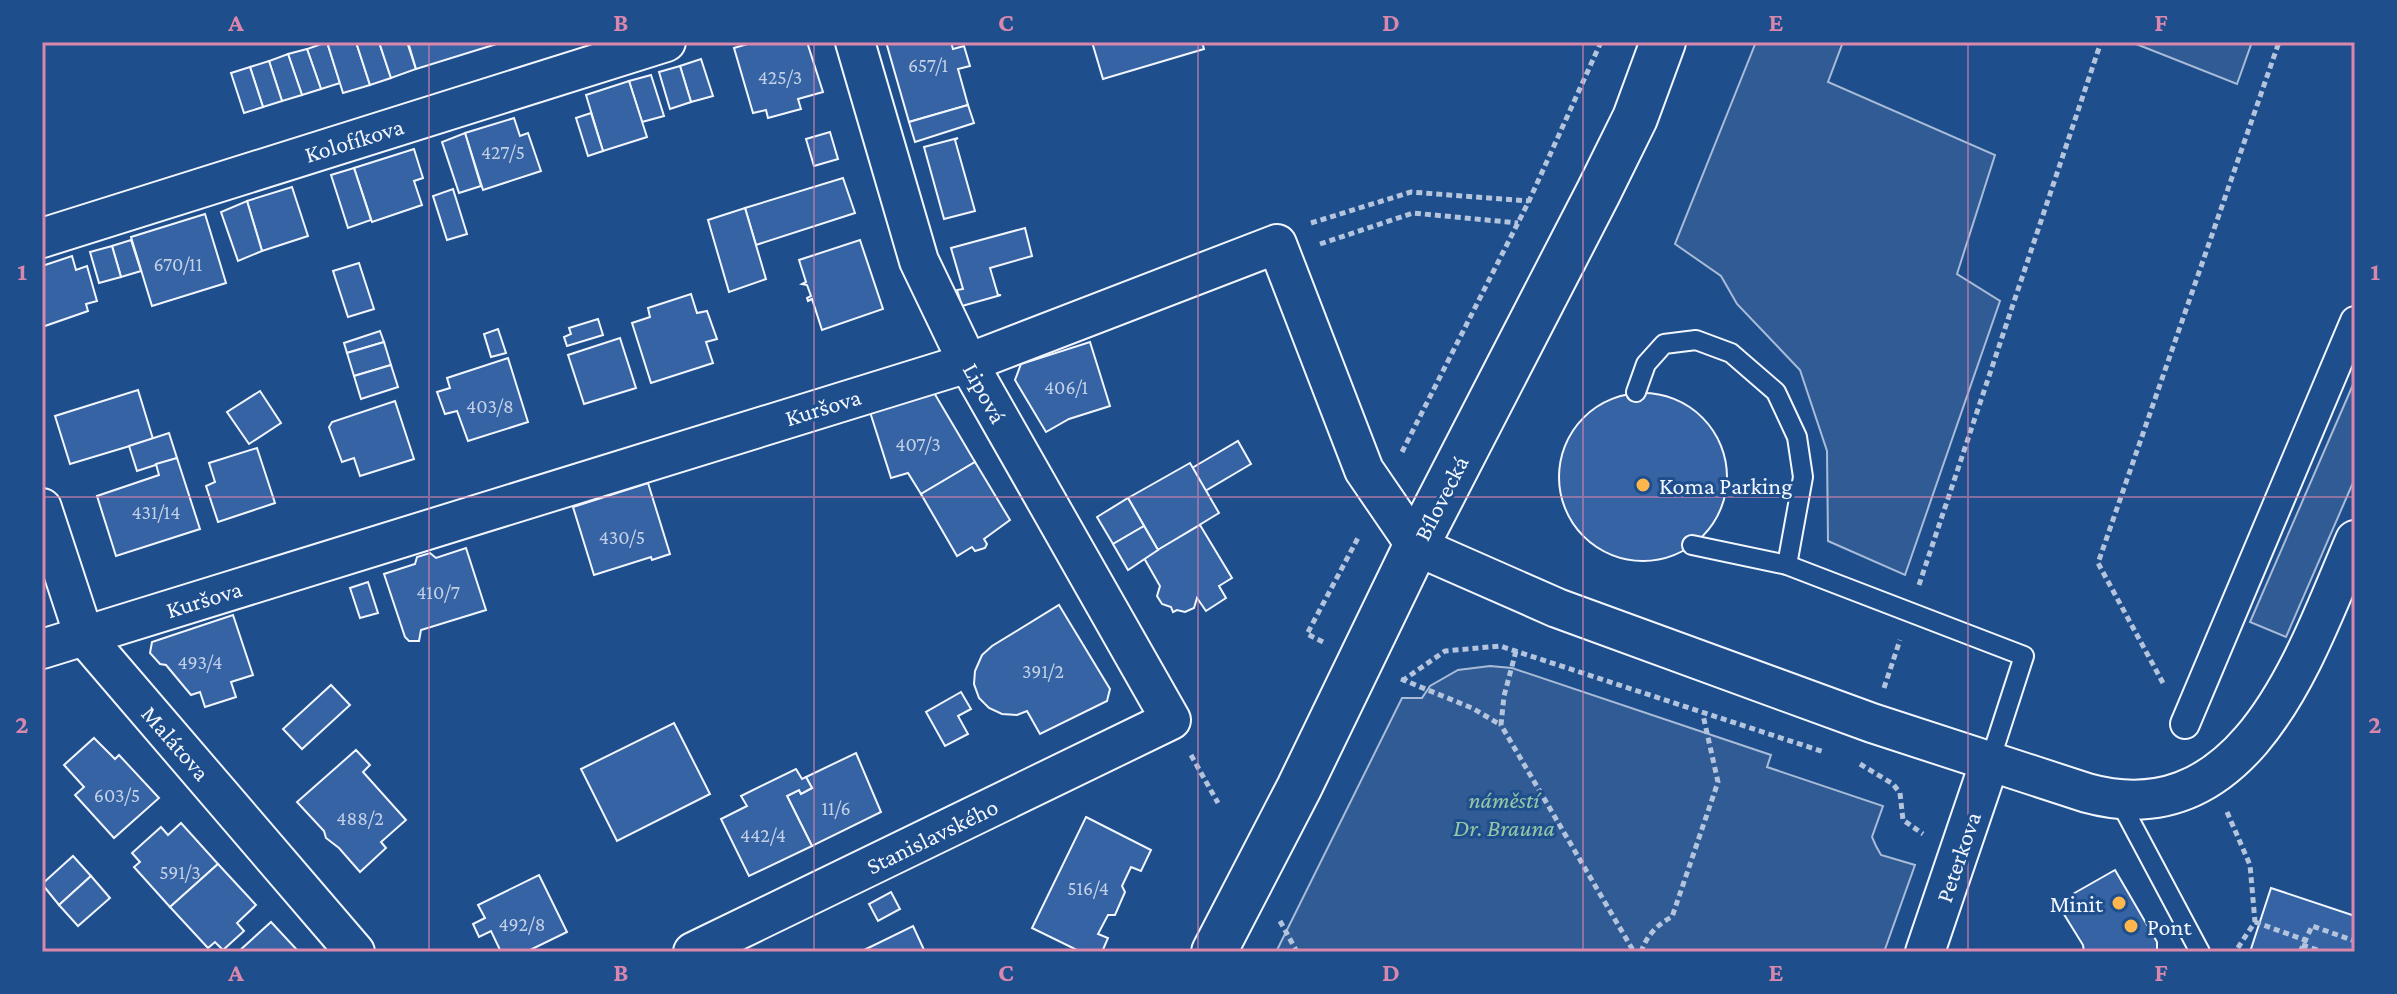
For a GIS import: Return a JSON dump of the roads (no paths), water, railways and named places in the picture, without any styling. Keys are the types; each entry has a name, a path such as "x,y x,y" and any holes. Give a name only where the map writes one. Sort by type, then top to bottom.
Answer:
{"street":[{"name":"Kolofíkova","path":"42,238 666,42"},
{"name":"Lipová","path":"855,42 919,261 968,363 1171,720"},
{"name":"Bílovecká","path":"1214,952 1299,788 1416,546 1605,181 1635,118 1663,42"},
{"name":"Kuršova","path":"42,649 968,363 1279,250 1364,470 1416,546"},
{"path":"2185,724 2355,321"},
{"name":"Malátova","path":"42,508 84,636 355,952"},
{"path":"1416,546 1557,608 1872,723 2087,793 2119,800 2174,793 2209,777 2252,742 2295,677 2355,540"},
{"name":"Stanislavského","path":"693,952 1171,720"},
{"name":"Peterkova","path":"1925,952 1990,761"}],"lane":[{"path":"1636,392 1646,364 1664,344 1696,340 1731,353 1776,392 1797,437 1803,477 1787,565"},
{"path":"1692,545 1787,565 2024,656 1990,761"},
{"path":"2119,800 2200,952"}],"place":[{"name":"Koma Parking","path":"1643,485"},
{"name":"Minit","path":"2119,903"},
{"name":"Pont","path":"2131,926"}],"park label":[{"name":"náměstí Dr. Brauna","path":"1504,813"}]}
